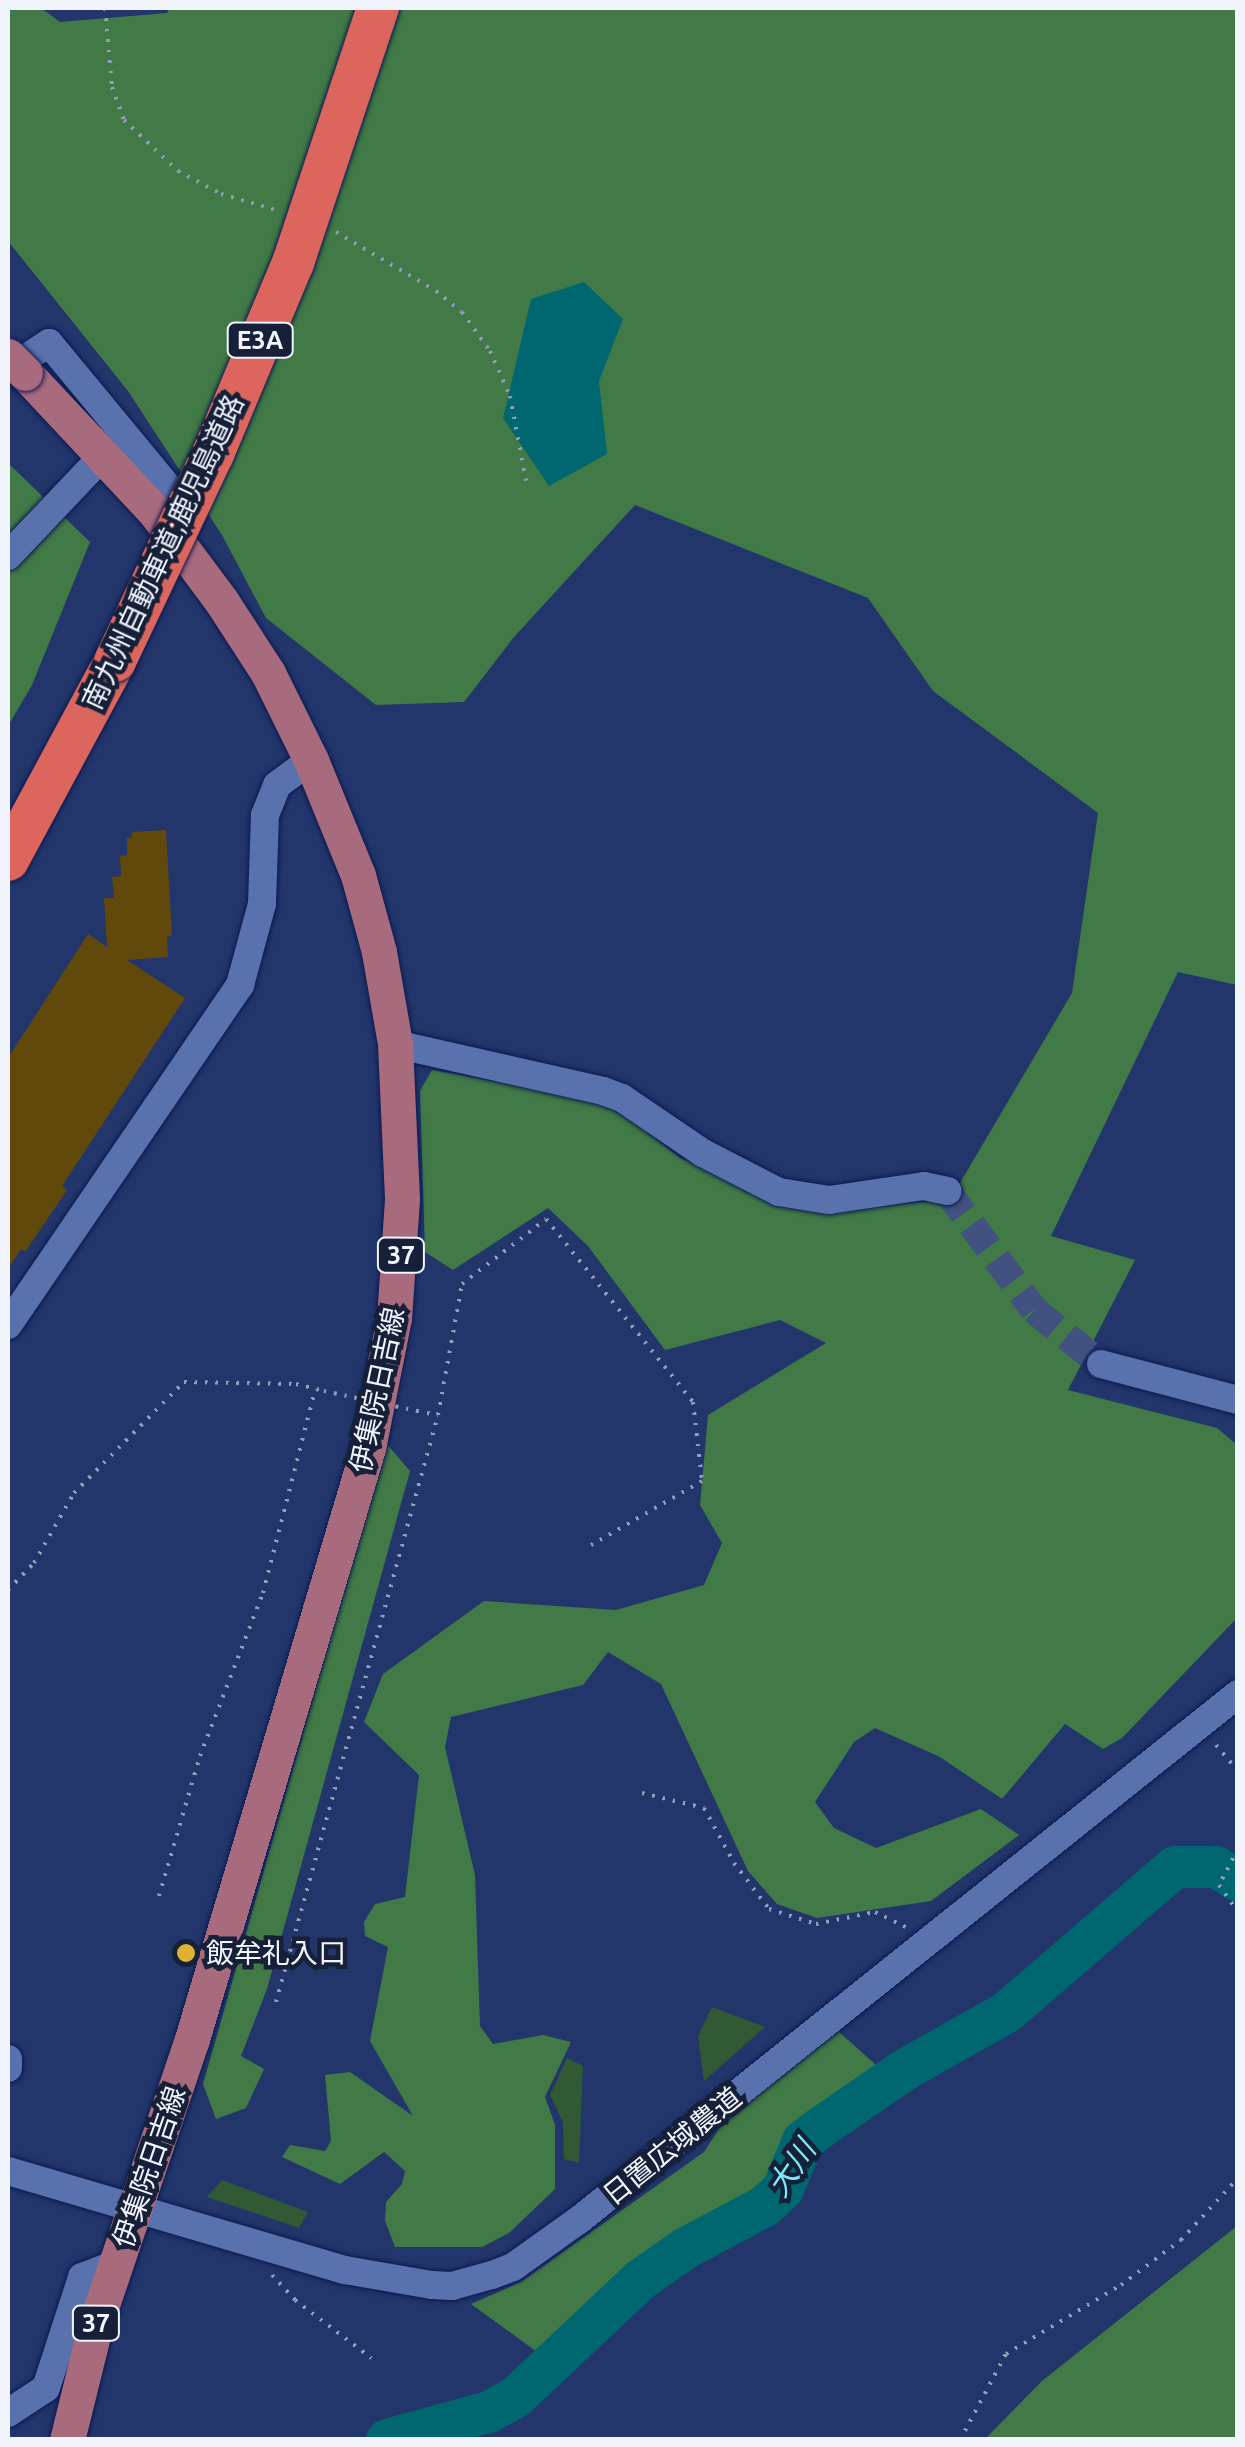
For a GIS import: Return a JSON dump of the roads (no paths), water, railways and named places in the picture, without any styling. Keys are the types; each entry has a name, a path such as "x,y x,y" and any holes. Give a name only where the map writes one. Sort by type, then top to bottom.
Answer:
{"highway":[{"name":"南九州自動車道;鹿児島道路","path":"8,860 115,661 213,454 293,262 378,8"}],"main road":[{"name":"伊集院日吉線","path":"13,366 155,512 268,672 311,760 358,875 378,952 395,1044 401,1263 384,1375 349,1519 116,2264 67,2440"}],"street":[{"path":"13,366 49,343 168,487 155,512"},
{"path":"8,556 104,456"},
{"path":"8,1326 240,984 262,904 264,815 277,786 311,760"},
{"path":"395,1044 622,1098 703,1153 778,1192 829,1200 924,1186 947,1191"},
{"path":"1101,1364 1238,1400"},
{"name":"日置広域農道","path":"8,2171 345,2270 412,2284 452,2286 513,2266 580,2220 1198,1722 1238,1694"},
{"path":"8,2059 8,2068"},
{"path":"8,2413 46,2388 82,2277 116,2264"}],"waterway":[{"name":"大川","path":"387,2440 489,2412 516,2397 640,2280 686,2248 765,2206 783,2189 803,2141 906,2069 1007,2012 1175,1867 1216,1867 1238,1881"}],"tunnel":[{"path":"947,1191 1034,1310 1101,1364"}],"place":[{"name":"飯牟礼入口","path":"186,1953"}]}
